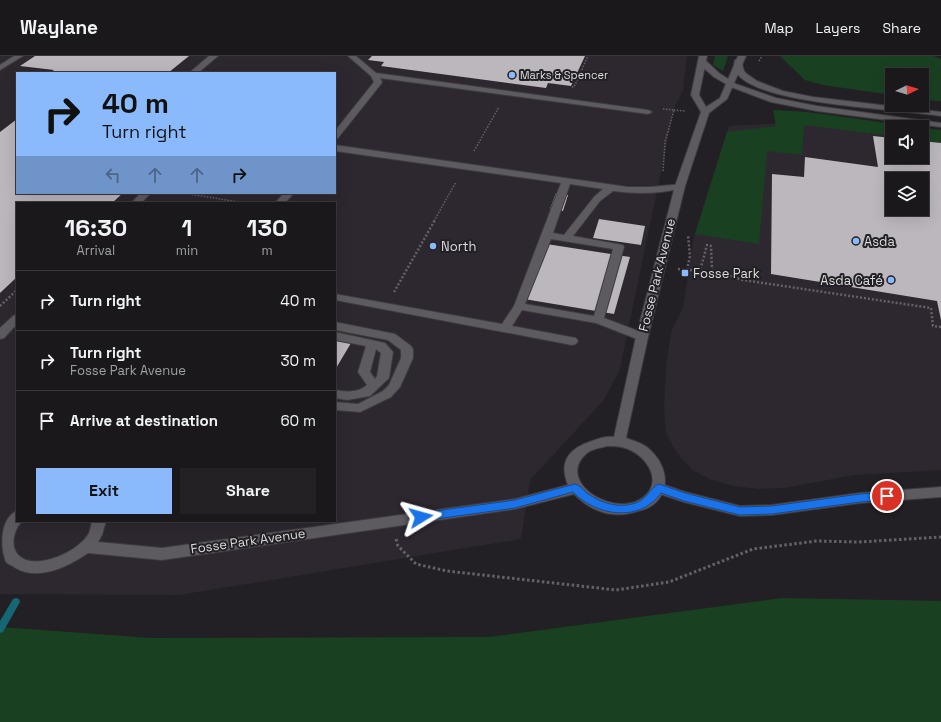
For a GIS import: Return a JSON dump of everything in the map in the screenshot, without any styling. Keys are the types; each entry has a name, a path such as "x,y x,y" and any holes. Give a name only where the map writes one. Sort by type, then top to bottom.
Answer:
{"street":[{"path":"0,68 19,56"},
{"path":"194,72 214,56"},
{"path":"336,135 378,82 374,75 352,56"},
{"path":"702,59 710,72 748,91 770,99 802,107 941,125"},
{"path":"702,59 695,95 705,112 723,99 740,59"},
{"path":"740,59 740,72 744,77 774,91 814,98 941,114"},
{"path":"374,75 648,112"},
{"name":"Fosse Park Avenue","path":"619,441 642,337 680,186 705,112"},
{"path":"336,148 610,188 640,191 680,186"},
{"path":"505,328 518,306 548,235 566,182"},
{"path":"567,238 598,199 610,188"},
{"path":"137,202 145,194"},
{"path":"281,202 287,194"},
{"path":"548,235 619,247 598,320"},
{"path":"336,297 572,341"},
{"path":"518,306 598,320 642,337"},
{"path":"0,336 16,319"},
{"path":"336,326 391,337 401,342 407,349 407,358 394,387 387,394 360,408 336,406"},
{"path":"336,336 381,346 387,352 383,378 366,393 347,396 336,394"},
{"path":"372,344 364,372 374,386"},
{"path":"606,441 619,441 632,445 643,451 652,459 658,468 660,478 659,488 652,498 641,505 628,509 612,509 597,505 584,497 575,488 570,477 570,466 574,456 582,448 593,443 606,441"},
{"name":"Fosse Park Avenue","path":"86,547 162,554 515,504 575,488"},
{"path":"659,488 684,497 740,511 772,510 860,498 941,492"},
{"path":"16,518 7,532 3,543 8,553 15,561 27,566 42,567 58,564 86,547 94,536 98,522"}],"path":[{"path":"386,306 505,97 513,94"},
{"path":"658,108 674,110 665,142 664,172 661,175"},
{"path":"189,194 239,202"},
{"path":"661,266 700,272 707,245 711,246 712,270 743,280 931,308 934,326 941,327"},
{"path":"0,306 16,291"},
{"path":"390,521 398,546 416,564 447,571 616,590 669,582 753,549 817,541 859,542 941,537"}],"shaded area":[{"path":"0,56 687,56 683,90 674,109 620,369 604,400 530,480 521,539 179,595 0,594"},
{"path":"802,122 885,134 885,164 929,164 929,140 941,141 941,470 855,475 784,488 758,489 734,486 712,480 694,471 681,458 673,447 666,432 664,408 666,367 671,332 683,308 694,236 729,126"}],"green space":[{"path":"715,56 728,56 723,71 713,65"},
{"path":"780,56 933,56 941,59 941,101 929,100 929,68 885,68 885,94 823,85 805,80"},
{"path":"773,110 807,112 885,123 885,135 804,125 802,155 767,151 759,244 695,234 727,132 776,126"},
{"path":"929,129 941,130 941,143 929,141"},
{"path":"782,598 941,601 941,722 0,722 0,627 151,638 489,637"}],"building":[{"path":"35,56 189,56 169,72 51,72 54,70 20,66"},
{"name":"Marks & Spencer","path":"372,56 585,56 571,86 548,83 546,88 381,66 384,62 368,60"},
{"path":"16,120 16,194 122,194 113,202 16,202 16,278 0,293 0,132"},
{"name":"Asda","path":"873,136 885,137 885,164 929,164 929,142 941,143 941,320 937,301 771,274 772,174 804,177 805,157 878,167"},
{"path":"556,193 568,195 563,211 550,209"},
{"path":"599,219 645,226 641,245 593,238"},
{"path":"540,243 630,257 614,314 518,298"},
{"path":"336,340 351,343 336,368"}],"waterway":[{"path":"0,629 16,602"}],"place":[{"name":"Marks & Spencer","path":"512,75"},
{"name":"Asda","path":"856,241"},
{"name":"North","path":"433,246"},
{"name":"Fosse Park","path":"685,273"},
{"name":"Asda Café","path":"891,280"}],"route":[{"path":"421,517 515,504 575,488 584,497 597,505 612,509 628,509 641,505 652,498 659,488 684,497 723,508 740,511 772,510 860,498 887,496"}]}
